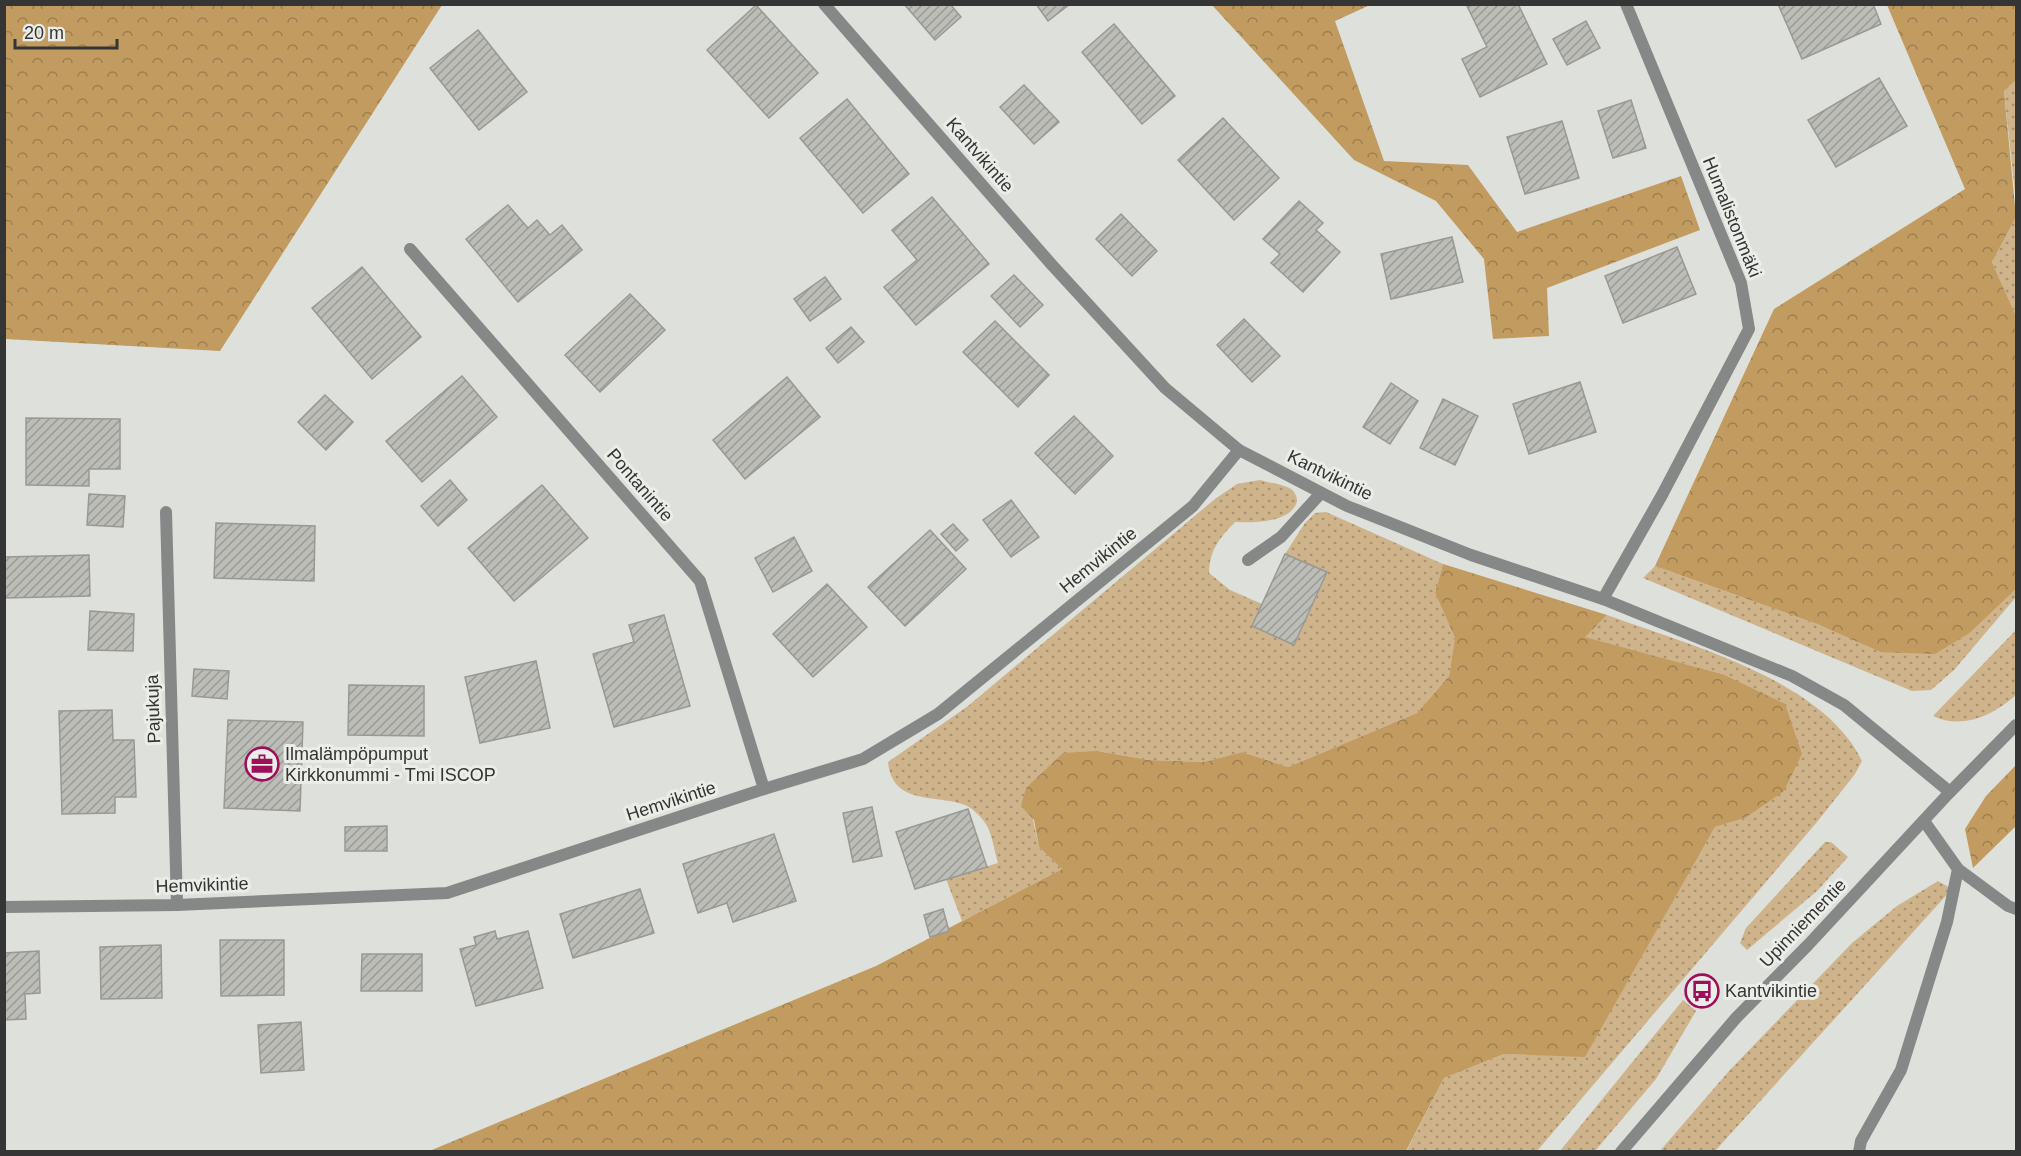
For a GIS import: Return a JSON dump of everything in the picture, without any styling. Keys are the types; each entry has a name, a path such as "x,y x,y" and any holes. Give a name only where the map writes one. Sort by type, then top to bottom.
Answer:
{"street":[{"name":"Kantvikintie","path":"824,4 1052,265 1165,388 1239,450 1347,506 1471,555 1603,599 1792,676 1834,699 1950,792"},
{"name":"Humalistonmäki","path":"1603,599 1662,495 1749,330 1741,283 1626,4"},
{"name":"Pontanintie","path":"410,249 700,581 764,789"},
{"name":"Hemvikintie","path":"4,907 177,905 447,893 863,759 938,714 1193,506 1239,450"},
{"path":"1248,560 1281,537 1321,493"},
{"name":"Pajukuja","path":"166,512 177,905"},
{"name":"Upinniementie","path":"1621,1152 1736,1018 2016,725"},
{"path":"1923,821 1958,868 2008,906 2016,909"},
{"path":"1858,1152 1861,1141 1901,1070 1947,922 1958,868"}],"shaded area":[{"path":"2016,80 2016,202 2004,91"},
{"path":"2016,217 2016,316 1992,262"},
{"path":"1260,480 1291,489 1297,499 1294,508 1280,518 1235,522 1216,545 1211,557 1209,573 1230,590 1262,604 1295,644 1327,573 1285,554 1305,523 1315,513 1326,512 1443,564 1435,593 1455,638 1449,676 1417,713 1288,767 1242,752 1206,762 1149,760 1097,751 1042,774 1026,788 1039,847 1062,869 962,921 946,879 998,863 989,829 967,806 907,792 898,786 891,776 888,762 968,706 1215,499 1237,484"},
{"path":"1655,566 1817,624 1880,652 1971,632 2016,589 2016,597 1954,670 1931,690 1912,691 1643,578"},
{"path":"1607,615 1712,652 1785,686 1817,708 1843,732 1862,761 1855,774 1817,822 1537,1151 1406,1152 1444,1078 1504,1054 1585,1056 1715,827 1745,818 1722,674 1584,637"},
{"path":"2016,630 2016,695 1998,709 1966,721 1944,720 1933,716"},
{"path":"1825,842 1831,842 1848,857 1817,891 1747,950 1740,943 1746,928"},
{"path":"1938,881 1952,889 1715,1151 1659,1152 1729,1071 1852,943 1897,906"},
{"path":"1683,1000 1696,1011 1656,1079 1595,1151 1560,1151"}],"green space":[{"path":"4,5 442,5 220,351 5,339"},
{"path":"1212,5 1370,5 1335,21 1384,161 1468,165 1517,232 1681,176 1700,230 1547,288 1549,336 1493,339 1484,259 1436,201 1354,160"},
{"path":"1887,5 2016,5 2016,80 2004,91 2016,217 1992,262 2016,316 2016,589 1971,632 1935,654 1880,652 1817,624 1655,566 1774,309 1965,189"},
{"path":"1443,564 1607,615 1585,637 1722,674 1785,704 1802,754 1784,791 1745,818 1715,827 1585,1057 1504,1054 1444,1078 1406,1151 427,1152 876,966 1062,869 1039,847 1034,820 1021,806 1026,788 1063,753 1097,751 1149,760 1205,762 1242,752 1288,767 1417,713 1449,676 1455,638 1435,593"},
{"path":"2016,765 2016,826 1973,868 1965,829 1986,796"}],"building":[{"path":"904,4 950,4 961,17 935,40"},
{"path":"1036,4 1070,4 1048,21"},
{"path":"1466,4 1518,4 1547,64 1480,97 1462,59 1487,47"},
{"path":"1778,4 1873,4 1881,24 1802,59"},
{"path":"756,5 818,73 769,118 707,50"},
{"path":"1586,21 1600,48 1567,65 1553,39"},
{"path":"1114,24 1175,96 1142,124 1082,52"},
{"path":"478,30 527,92 479,130 430,68"},
{"path":"1879,78 1907,126 1836,167 1808,120"},
{"path":"1024,85 1059,122 1034,144 1000,107"},
{"path":"847,99 909,174 863,213 800,138"},
{"path":"1631,100 1646,148 1613,158 1598,111"},
{"path":"1223,118 1279,178 1234,220 1178,160"},
{"path":"1562,121 1579,178 1525,194 1507,137"},
{"path":"932,197 989,264 916,325 884,287 917,260 892,230"},
{"path":"1299,201 1323,223 1316,230 1340,252 1303,292 1271,263 1280,254 1263,239"},
{"path":"508,205 528,228 537,220 550,235 562,225 582,250 518,302 466,239"},
{"path":"1121,214 1157,251 1132,276 1096,239"},
{"path":"1452,237 1463,282 1391,299 1381,254"},
{"path":"1677,247 1696,294 1623,323 1605,276"},
{"path":"362,267 421,337 372,379 312,308"},
{"path":"1014,275 1043,305 1020,327 991,296"},
{"path":"825,277 841,299 810,321 794,299"},
{"path":"630,294 665,330 600,392 565,355"},
{"path":"1244,319 1280,356 1252,382 1217,345"},
{"path":"995,321 1049,375 1018,407 963,352"},
{"path":"851,327 864,342 838,363 826,348"},
{"path":"462,376 497,417 422,482 386,441"},
{"path":"787,377 820,417 745,479 713,440"},
{"path":"1580,382 1596,432 1529,454 1513,404"},
{"path":"1391,383 1418,401 1390,444 1363,427"},
{"path":"325,395 353,422 326,450 298,422"},
{"path":"1443,399 1478,416 1455,465 1420,448"},
{"path":"1074,416 1113,456 1075,494 1035,453"},
{"path":"26,418 120,419 120,469 89,469 89,486 26,485"},
{"path":"450,480 467,500 438,526 421,506"},
{"path":"542,485 588,538 514,601 468,548"},
{"path":"89,494 125,496 123,527 87,525"},
{"path":"1011,500 1039,537 1011,557 983,520"},
{"path":"216,523 315,526 314,581 214,578"},
{"path":"953,524 968,540 956,551 941,534"},
{"path":"930,530 966,569 905,626 868,587"},
{"path":"794,537 812,571 773,592 755,558"},
{"path":"1285,554 1327,572 1294,645 1252,626"},
{"path":"89,555 90,596 4,598 4,557"},
{"path":"827,584 867,627 813,677 773,634"},
{"path":"90,611 134,614 133,651 88,650"},
{"path":"664,615 690,706 614,727 593,654 634,642 629,625"},
{"path":"536,661 550,728 480,743 465,677"},
{"path":"194,669 229,671 227,699 192,696"},
{"path":"349,685 424,686 424,736 348,735"},
{"path":"112,710 113,740 134,740 136,797 115,797 115,813 62,814 59,711"},
{"path":"228,720 303,722 300,811 224,808"},
{"path":"872,807 882,856 853,862 843,813"},
{"path":"968,809 987,867 915,889 896,832"},
{"path":"387,826 387,851 345,851 345,827"},
{"path":"774,834 796,901 733,922 727,903 698,913 683,864"},
{"path":"640,889 654,933 573,958 560,914"},
{"path":"943,909 949,931 930,937 924,915"},
{"path":"495,931 497,939 528,931 543,988 476,1006 460,949 476,945 474,937"},
{"path":"220,940 284,940 284,995 221,996"},
{"path":"161,945 162,998 101,999 100,947"},
{"path":"39,951 40,993 25,994 26,1019 4,1020 4,953"},
{"path":"362,954 422,954 422,991 361,991"},
{"path":"301,1022 304,1070 261,1073 258,1025"}],"place":[{"name":"Ilmalämpöpumput Kirkkonummi - Tmi ISCOP","path":"262,764"},
{"name":"Kantvikintie","path":"1702,991"}]}
